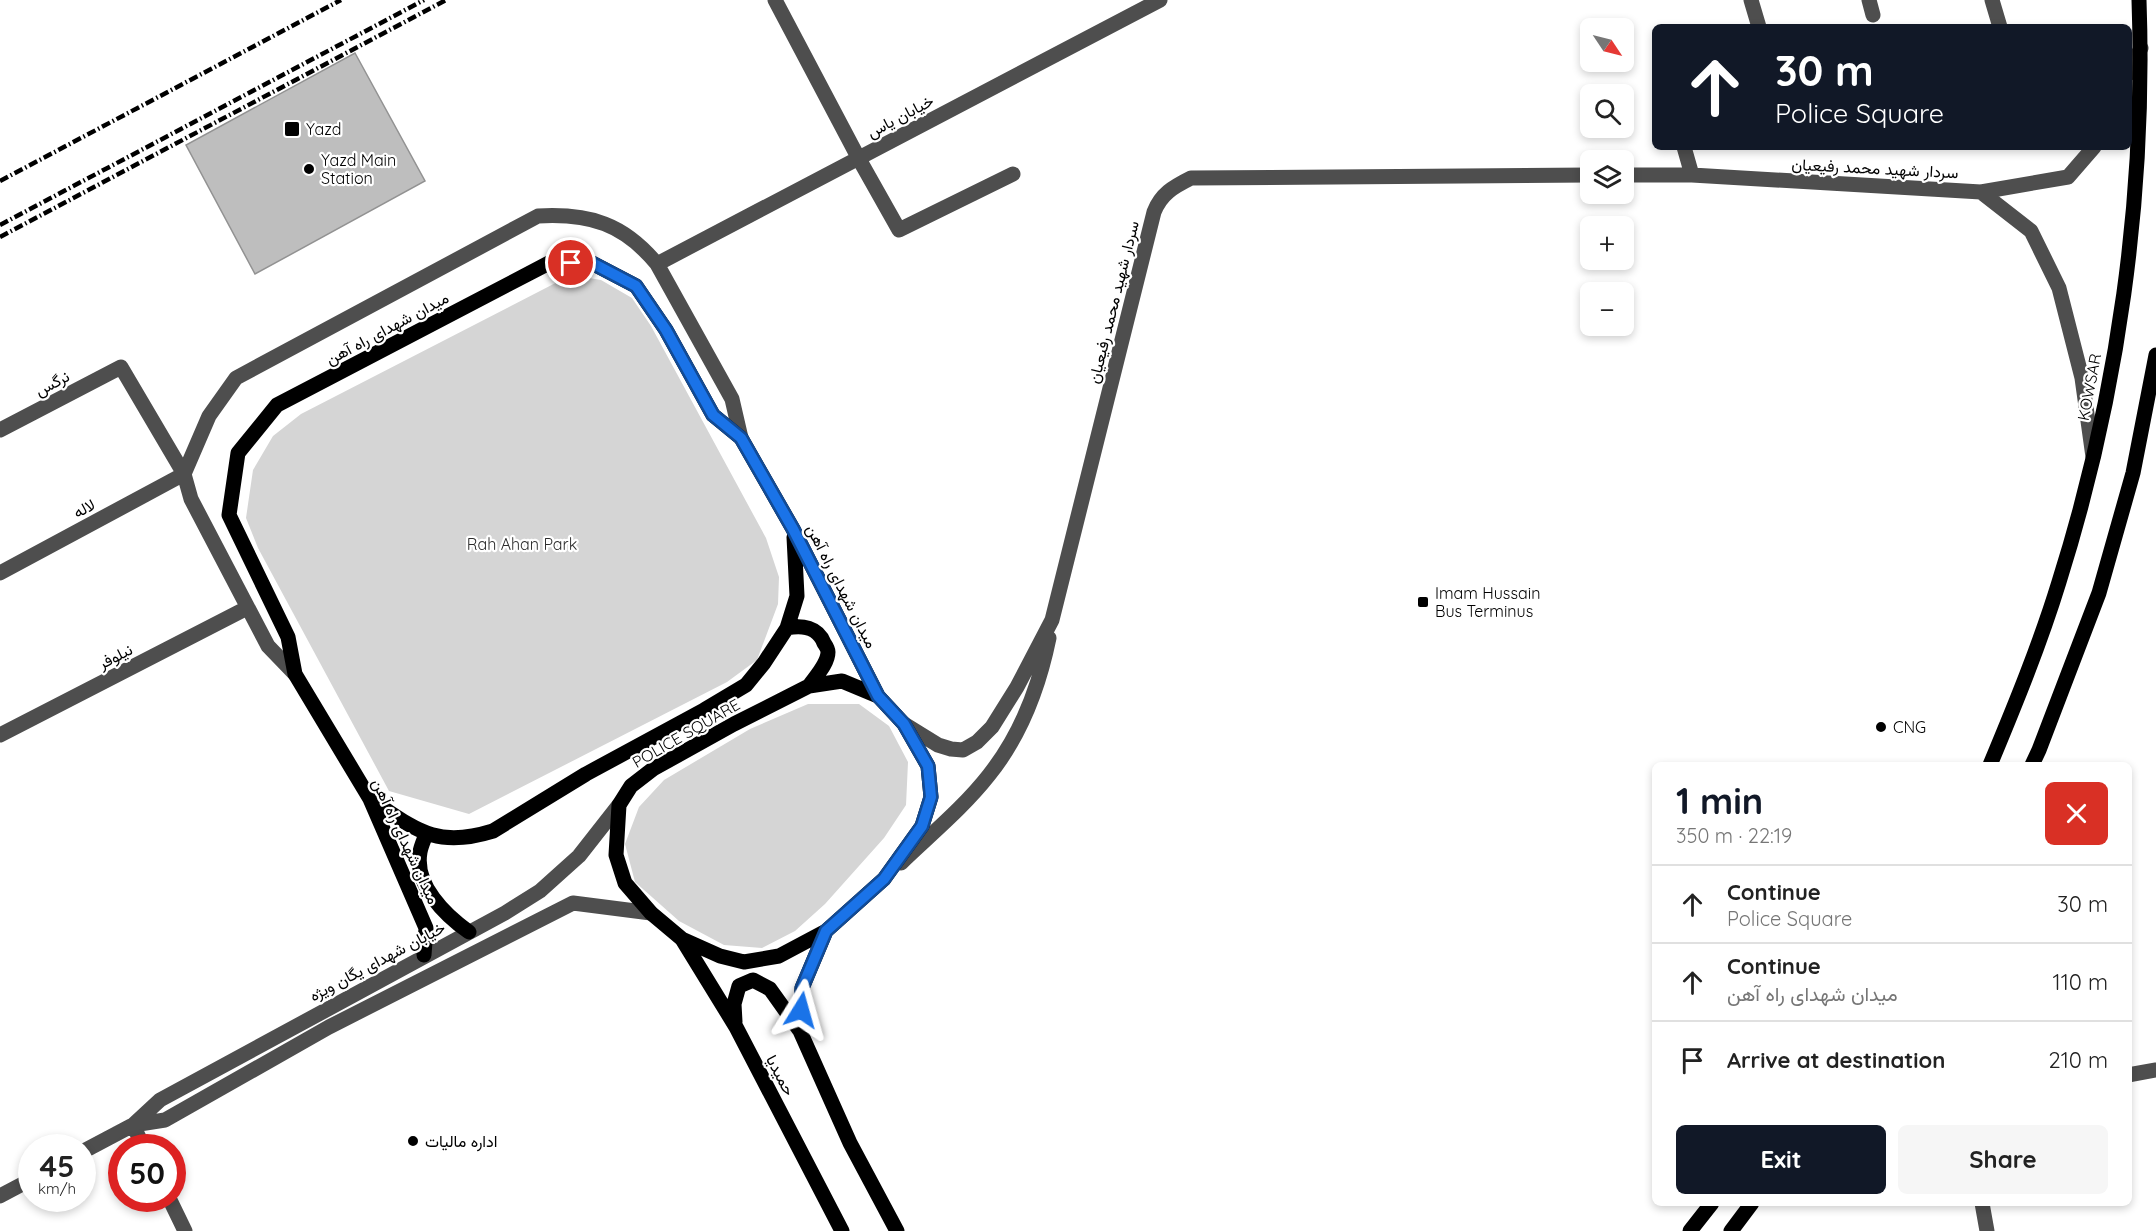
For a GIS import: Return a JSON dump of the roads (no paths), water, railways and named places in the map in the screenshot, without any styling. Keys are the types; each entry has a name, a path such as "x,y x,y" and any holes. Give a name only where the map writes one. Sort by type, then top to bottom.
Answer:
{"main road":[{"name":"KOWSAR","path":"1991,762 2023,685 2060,582 2093,458 2110,382 2126,274 2137,165 2139,0"},
{"name":"میدان شهدای راه آهن","path":"424,955 426,928 370,799 295,674 288,637 229,515 238,453 277,405 549,263 592,263 636,286 666,330 713,415 741,438 793,529 878,696"},
{"path":"2034,762 2099,592 2133,473 2156,355"},
{"path":"370,799 426,834 435,837 468,837 493,831 586,774 746,685 788,628 797,596 793,529"},
{"path":"788,628 806,627 815,631 823,639 828,652 823,665 809,686"},
{"name":"POLICE SQUARE","path":"842,681 878,696 904,724 928,766 931,797 922,826 884,879 826,931 779,956 744,962 720,956 682,939 651,913 625,883 616,855 619,806 631,786 653,769 809,686 842,681"},
{"path":"426,834 420,854 421,870 427,885 434,900 449,918 469,932"},
{"name":"حمیدیا","path":"826,931 802,988 800,1031 850,1143 897,1231"},
{"name":"حمیدیا","path":"682,939 736,1027 842,1231"},
{"path":"736,1027 734,1004 740,986 753,980 770,988 800,1031"},
{"path":"1690,1231 1710,1206"},
{"path":"1731,1231 1750,1206"}],"street":[{"path":"775,0 899,231 1013,174"},
{"name":"خیابان یاس","path":"657,264 1160,0"},
{"path":"1751,0 1758,24"},
{"path":"1992,0 2000,24"},
{"path":"2132,65 2140,48"},
{"path":"1685,150 1692,175"},
{"name":"سردار شهید محمد رفیعیان","path":"1634,175 1692,175 1981,192 2068,177 2091,150"},
{"name":"سردار شهید محمد رفیعیان","path":"904,724 938,745 951,749 963,750 976,742 992,727 1017,687 1052,620 1154,212 1159,200 1174,186 1191,178 1580,175"},
{"path":"1981,192 2031,231 2059,288 2082,378 2093,458"},
{"path":"295,674 268,646 191,499 184,474 209,416 236,378 538,216 560,215 590,218 619,229 643,248 657,264 732,399 741,438"},
{"name":"نرگس","path":"0,430 121,367 184,474"},
{"name":"لاله","path":"0,573 184,474"},
{"name":"نیلوفر","path":"0,735 247,608"},
{"path":"884,879 989,776 1011,742 1035,690 1042,669 1052,620"},
{"name":"خیابان شهدای یگان ویژه","path":"96,1145 133,1125 160,1100 540,891 579,856 619,806"},
{"name":"خیابان شهدای یگان ویژه","path":"133,1125 165,1120 329,1027 573,903 651,913"},
{"path":"2132,1074 2156,1070"},
{"path":"133,1125 137,1134"},
{"path":"0,1196 18,1186"},
{"path":"1983,1206 1987,1231"},
{"path":"176,1212 185,1231"}],"railway":[{"path":"0,181 341,0"},
{"path":"0,225 424,0"},
{"path":"0,237 446,0"}],"place":[{"name":"Yazd","path":"292,129"},
{"name":"Yazd Main Station","path":"309,169"},
{"name":"Imam Hussain Bus Terminus","path":"1423,602"},
{"name":"CNG","path":"1881,727"},
{"name":"اداره مالیات","path":"413,1141"}],"park label":[{"name":"Rah Ahan Park","path":"522,544"}]}
